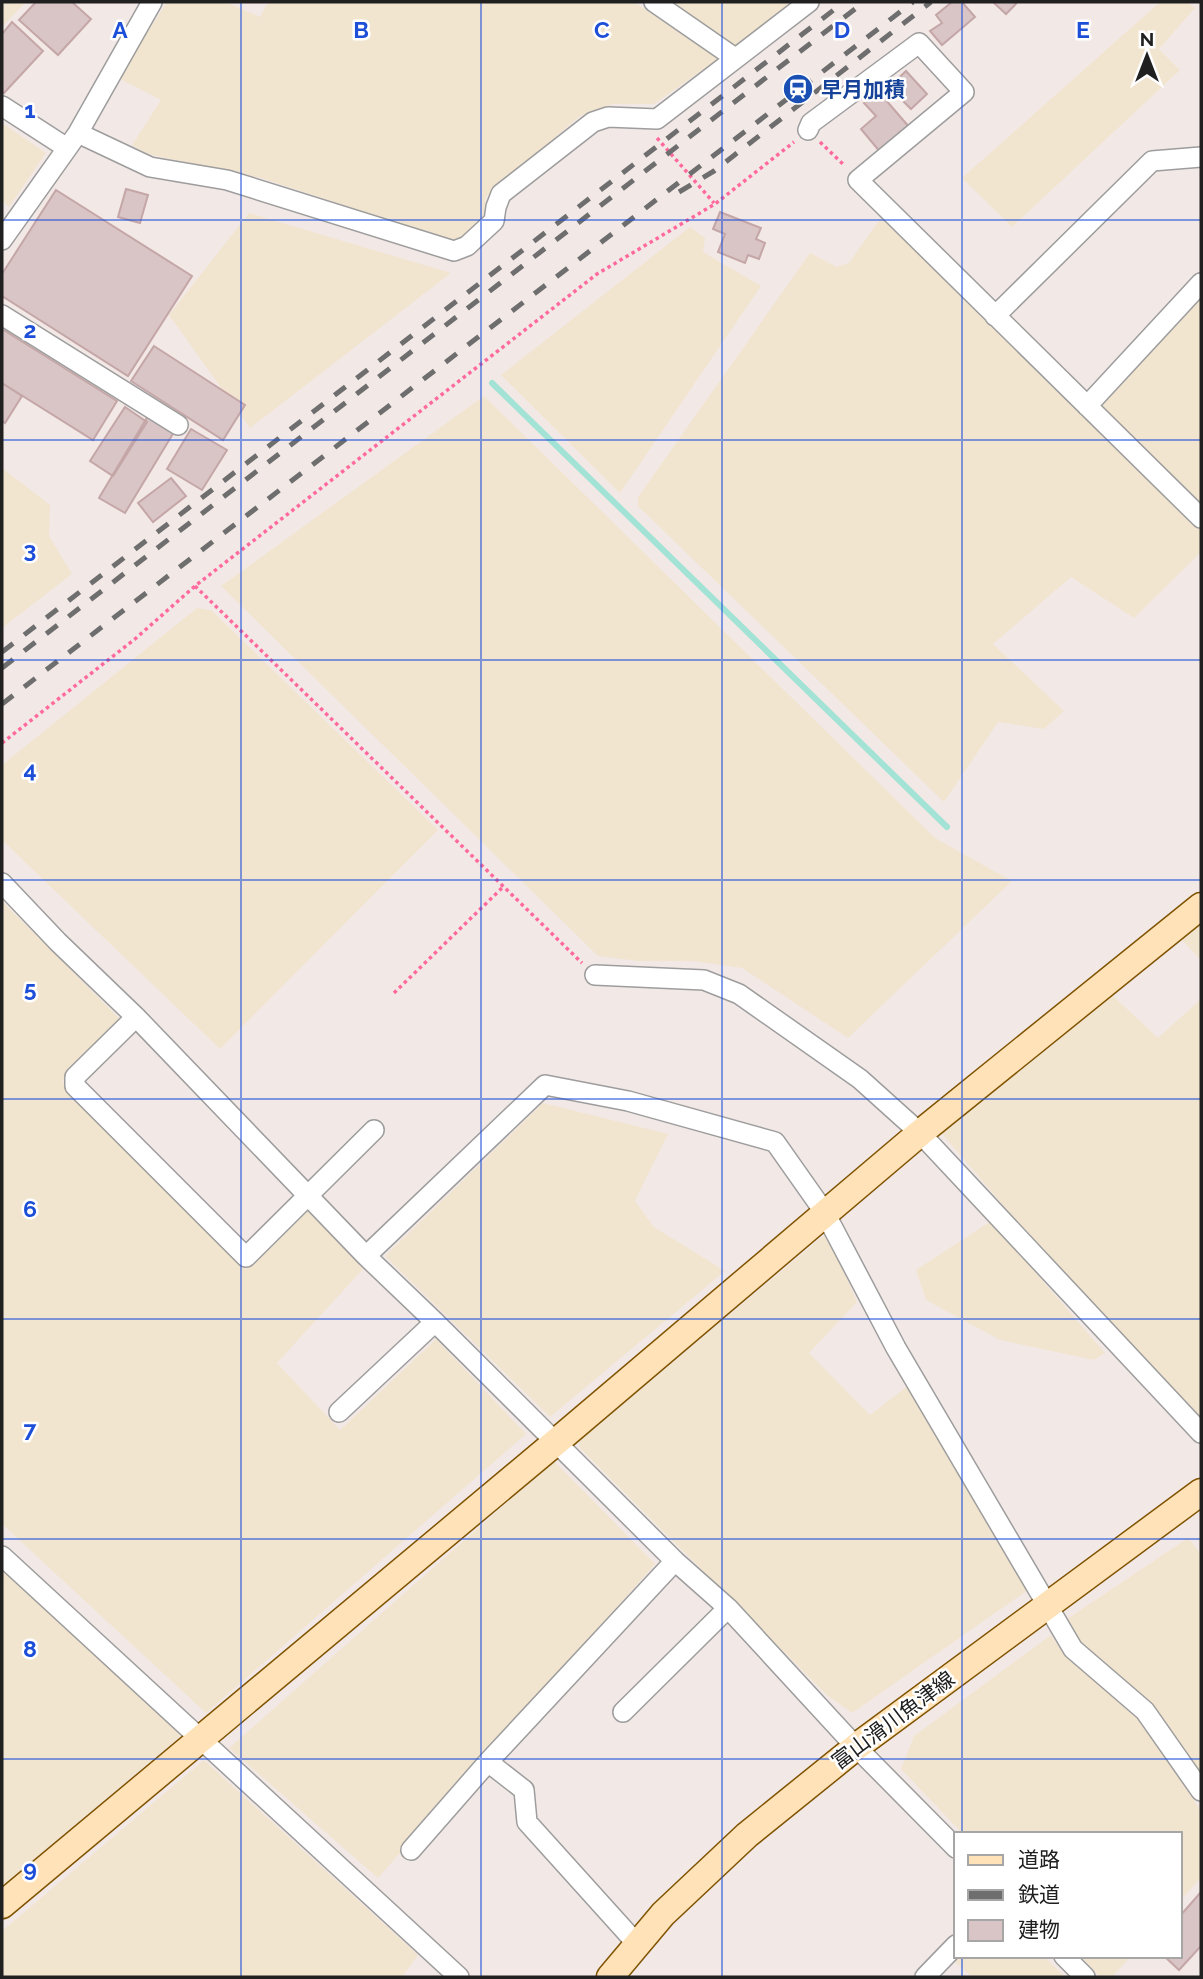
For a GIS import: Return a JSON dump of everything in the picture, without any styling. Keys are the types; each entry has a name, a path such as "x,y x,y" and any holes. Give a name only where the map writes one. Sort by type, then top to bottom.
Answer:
{"street":[{"path":"2,240 72,140 152,2"},
{"path":"654,2 735,58"},
{"path":"2,106 72,140 150,167 227,180 454,251 467,246 494,221 501,194 593,122 608,117 657,119 809,2"},
{"path":"808,130 811,122 919,43 964,92 858,180 1201,518"},
{"path":"995,316 1152,161 1201,157"},
{"path":"1087,406 1201,283"},
{"path":"2,315 178,425"},
{"path":"2,883 58,942 136,1017 366,1256 675,1561 728,1608 856,1747 954,1846"},
{"path":"2,1905 556,1442 920,1133 1201,906"},
{"path":"594,975 704,980 739,994 860,1079 920,1133 1201,1433"},
{"path":"136,1017 75,1077 75,1086 246,1256 374,1130"},
{"path":"366,1256 545,1085 628,1101 775,1142 825,1213 896,1348 1073,1649 1145,1711 1201,1791"},
{"path":"339,1412 435,1322"},
{"name":"富山滑川魚津線","path":"610,1977 663,1914 747,1835 856,1747 1201,1492"},
{"path":"2,1556 459,1977"},
{"path":"411,1850 488,1762 675,1561"},
{"path":"623,1712 728,1608"},
{"path":"488,1762 524,1790 527,1822 637,1944"},
{"path":"925,1977 954,1947"},
{"path":"1066,1958 1085,1977"}],"path":[{"path":"2,743 135,639 195,586 597,274 715,204 808,130 858,180"},
{"path":"654,135 715,204"},
{"path":"195,586 594,975"},
{"path":"394,993 503,886"}],"shaded area":[{"path":"2,2 26,2 2,27"},
{"path":"167,2 226,2 260,17 268,2 634,2 718,59 654,104 613,104 580,116 486,197 483,220 456,242 261,178 147,154 132,145 161,100 118,78"},
{"path":"671,2 793,2 735,46"},
{"path":"1160,2 1187,2 1195,8 1159,49 1180,70 1012,227 962,178"},
{"path":"2,123 46,153 9,207 2,201"},
{"path":"249,213 451,273 250,428 169,315"},
{"path":"882,216 1201,525 1201,552 1134,618 1071,577 993,644 1064,711 1044,729 998,722 944,802 638,506 638,497 810,253 837,267 849,263"},
{"path":"690,227 705,238 703,252 761,286 620,493 501,375"},
{"path":"1201,296 1201,505 1098,404"},
{"path":"484,396 935,838 1012,881 848,1038 742,968 693,961 638,961 598,956 221,586"},
{"path":"2,468 50,505 49,536 72,574 2,628"},
{"path":"197,608 211,610 438,830 220,1049 2,840 2,765"},
{"path":"2,901 121,1020 62,1082 246,1269 309,1210 363,1269 277,1363 340,1430 436,1339 526,1434 206,1713 2,1524"},
{"path":"1201,923 1201,960 1180,938"},
{"path":"1110,993 1158,1038 1201,999 1201,1419 1009,1212 942,1134"},
{"path":"543,1103 668,1134 635,1201 654,1227 725,1271 550,1417 385,1256"},
{"path":"991,1221 1105,1353 1094,1360 1000,1340 926,1300 916,1270"},
{"path":"827,1233 857,1302 809,1353 870,1415 909,1385 1028,1590 852,1713 828,1696 579,1447 580,1440"},
{"path":"554,1461 655,1564 378,1878 229,1748"},
{"path":"1188,1538 1201,1554 1201,1775 1157,1711 1080,1647 1067,1619"},
{"path":"2,1567 183,1734 2,1886"},
{"path":"1051,1635 1066,1657 1137,1716 1201,1811 1201,1878 1182,1899 1182,1832 961,1832 901,1769 914,1736"},
{"path":"204,1760 418,1955 402,1977 2,1977 2,1931"},
{"path":"1046,1958 1065,1977 972,1977 952,1959"},
{"path":"1082,1958 1129,1958 1112,1977 1100,1977"}],"building":[{"path":"36,2 72,2 91,19 58,55 19,20"},
{"path":"952,2 962,2 975,17 942,45 930,31 942,23 936,15"},
{"path":"993,2 1013,2 1016,4 1006,14"},
{"path":"12,22 43,51 4,93 2,34"},
{"path":"906,71 927,94 911,109 889,87"},
{"path":"878,91 910,128 881,153 861,129 876,116 864,103"},
{"path":"126,189 148,195 140,223 118,217"},
{"path":"56,190 192,276 128,376 2,296 2,274"},
{"path":"720,212 761,228 756,239 765,243 759,259 748,255 745,263 718,252 725,234 713,229"},
{"path":"2,329 117,401 93,440 2,383"},
{"path":"154,346 245,405 223,440 131,381"},
{"path":"2,383 22,396 5,423 2,421"},
{"path":"125,407 147,422 113,476 90,461"},
{"path":"148,416 174,432 125,513 99,498"},
{"path":"191,429 227,450 202,490 167,469"},
{"path":"171,478 186,496 153,522 138,503"},
{"path":"1201,1892 1201,1946 1179,1970 1166,1958 1182,1958 1182,1914"}],"waterway":[{"path":"492,383 947,827"}],"railway":[{"path":"2,652 844,2"},
{"path":"2,668 864,2"},
{"path":"2,704 913,2"},
{"path":"679,192 714,171 931,2"}],"place":[{"name":"早月加積","path":"798,89"}]}
